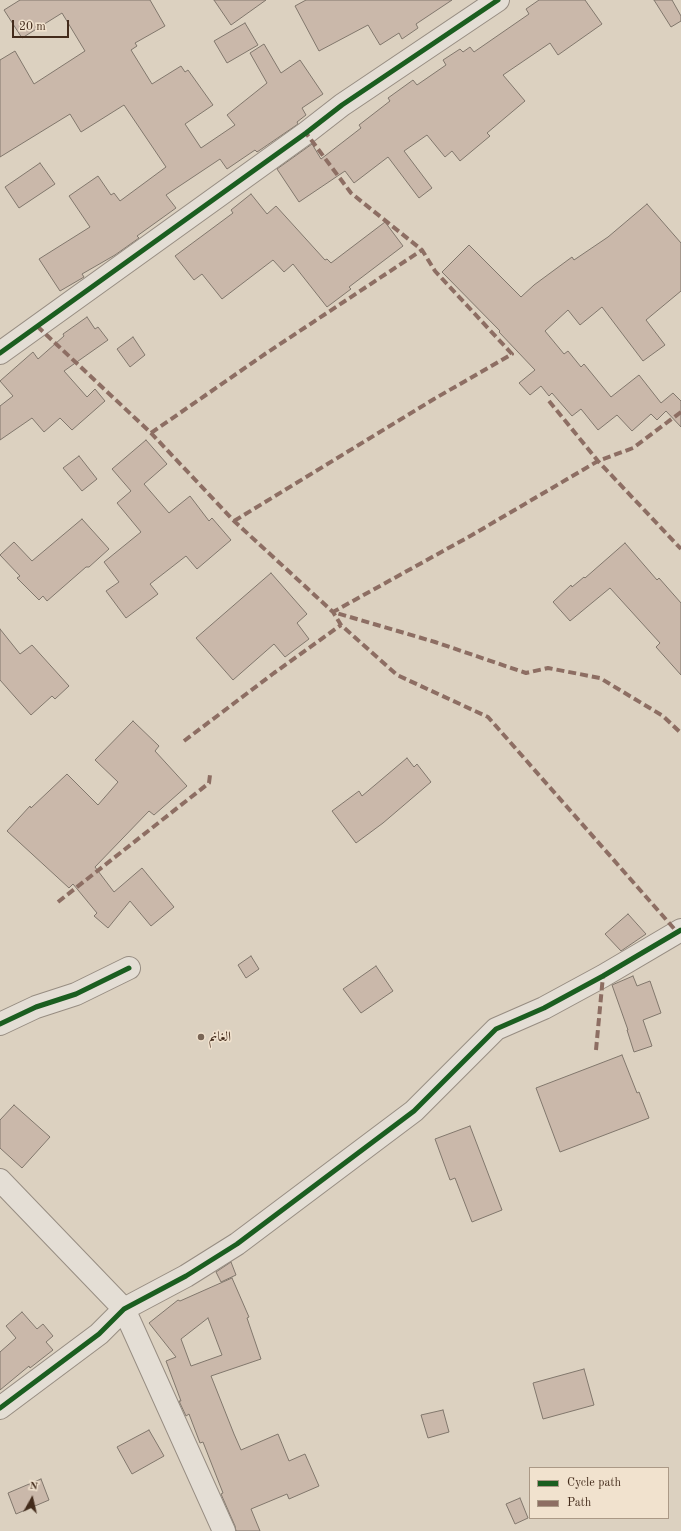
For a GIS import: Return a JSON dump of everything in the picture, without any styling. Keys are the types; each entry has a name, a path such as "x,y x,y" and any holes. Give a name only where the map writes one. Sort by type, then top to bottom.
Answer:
{"street":[{"path":"0,352 306,133 342,105 498,0"},
{"path":"0,1408 99,1334 124,1309 186,1276 238,1244 364,1150 414,1111 496,1029 551,1005 681,930"},
{"path":"0,1024 36,1007 76,994 129,968"},
{"path":"0,1180 124,1309 224,1531"}],"building":[{"path":"20,0 150,0 165,26 135,43 137,46 131,50 152,84 181,66 185,72 188,70 213,105 185,124 201,148 235,125 227,115 267,83 250,53 264,44 281,73 300,60 323,94 302,108 306,115 297,122 298,124 257,152 255,150 227,169 220,159 166,195 176,208 137,236 139,238 115,255 82,274 84,277 60,291 39,259 90,227 69,196 98,176 111,195 114,193 120,201 166,167 124,105 81,132 70,114 0,157 0,60 15,51 34,84 85,51 62,13 22,38 4,10"},
{"path":"214,0 266,0 231,25"},
{"path":"306,0 452,0 416,24 418,28 402,39 399,33 380,45 368,25 319,51 295,6"},
{"path":"539,0 585,0 602,24 558,55 550,43 503,75 525,101 487,133 490,136 460,161 452,151 445,157 427,135 404,151 432,188 419,198 388,157 354,183 345,171 299,202 277,169 312,144 321,159 361,128 359,125 390,101 388,98 413,80 417,85 446,65 443,60 460,49 463,52 470,47 474,52 529,14 526,9"},
{"path":"654,0 672,0 681,16 681,21 671,27"},
{"path":"245,23 258,45 227,63 214,41"},
{"path":"40,163 55,184 19,208 5,187"},
{"path":"251,194 267,214 276,206 325,260 327,259 331,263 385,222 403,246 349,287 351,289 327,307 293,264 284,272 273,260 222,299 202,274 194,280 175,256 233,213 231,210"},
{"path":"647,204 681,243 681,291 646,320 665,345 643,361 602,307 580,325 568,310 545,331 564,354 568,351 581,367 584,364 611,397 639,375 661,403 673,393 681,401 681,427 666,411 657,420 651,414 632,431 617,415 598,430 581,409 572,416 552,393 549,396 541,386 530,395 519,383 535,370 499,332 500,331 442,272 469,245 521,297 534,285 572,257 574,260 608,237"},
{"path":"87,317 95,329 98,327 108,340 64,371 87,397 95,389 105,401 72,430 60,418 44,432 32,418 0,440 0,406 13,396 0,381 33,352 38,359 64,336 63,334"},
{"path":"133,337 145,355 130,367 117,349"},
{"path":"146,440 167,464 144,484 169,513 190,496 209,521 212,518 231,540 197,569 186,556 150,584 158,594 126,618 106,591 119,582 104,562 141,532 117,503 131,491 112,469"},
{"path":"79,456 97,479 82,491 63,468"},
{"path":"82,519 109,549 47,601 43,596 39,600 17,578 20,576 0,555 14,542 32,561"},
{"path":"625,543 657,580 659,578 681,603 681,675 656,647 660,643 610,588 570,621 553,602 571,585 572,587 584,577 585,578"},
{"path":"271,573 307,614 297,623 309,639 285,657 274,644 233,680 196,638"},
{"path":"0,629 20,654 32,645 69,686 55,699 52,696 31,715 0,680"},
{"path":"133,721 159,746 155,751 187,786 154,815 149,811 95,867 114,892 142,868 174,907 151,926 130,901 108,928 94,916 97,913 73,884 69,888 7,831 30,806 31,808 67,774 98,805 118,782 95,760"},
{"path":"407,758 414,767 417,764 431,782 383,823 356,843 332,811 359,791 362,796"},
{"path":"628,914 646,934 621,951 605,934"},
{"path":"251,956 259,969 246,978 238,965"},
{"path":"376,966 393,991 361,1013 343,989"},
{"path":"633,976 637,986 650,981 661,1013 643,1020 652,1046 634,1052 612,985"},
{"path":"622,1055 649,1118 560,1152 536,1088"},
{"path":"14,1105 50,1137 22,1168 0,1148 0,1120"},
{"path":"470,1126 502,1210 472,1222 455,1178 450,1180 435,1139"},
{"path":"231,1262 236,1275 221,1282 216,1272"},
{"path":"232,1278 249,1317 247,1318 261,1359 211,1376 234,1434 241,1450 278,1434 289,1461 305,1454 319,1486 289,1499 287,1494 251,1509 260,1531 236,1531 221,1494 223,1493 203,1442 200,1443 189,1414 186,1416 179,1401 181,1401 166,1361 176,1357 149,1323 178,1300 180,1301","holes":["208,1318 222,1355 191,1366 181,1339"]},
{"path":"22,1312 37,1329 43,1324 53,1336 46,1342 53,1350 30,1368 29,1366 0,1390 0,1352 16,1338 6,1326"},
{"path":"584,1369 594,1405 543,1419 533,1383"},
{"path":"443,1410 449,1432 428,1438 421,1415"},
{"path":"149,1430 164,1456 132,1474 117,1447"},
{"path":"41,1479 49,1500 16,1514 8,1493"},
{"path":"520,1498 528,1518 515,1524 506,1504"}],"marked path":[{"path":"234,521 434,399 512,354 435,271 422,250 351,193 306,133"},
{"path":"151,433 265,354 422,250"},
{"path":"37,326 151,433 234,521 333,612 341,625 397,675 488,717 677,932"},
{"path":"549,401 598,461 681,549"},
{"path":"681,412 633,448 598,461 472,535 333,612 435,642 526,673 548,668 600,678 663,716 681,733"},
{"path":"184,741 274,673 341,625"},
{"path":"58,902 209,783 210,775"},
{"path":"596,1050 603,976"}],"cycle path":[{"path":"0,353 306,133 342,105 498,0"},
{"path":"0,1408 99,1334 124,1309 186,1276 237,1244 414,1111 496,1029 544,1008 603,976 681,930"},
{"path":"0,1024 36,1007 76,994 129,968"}],"place":[{"name":"الغانم","path":"201,1037"}]}
